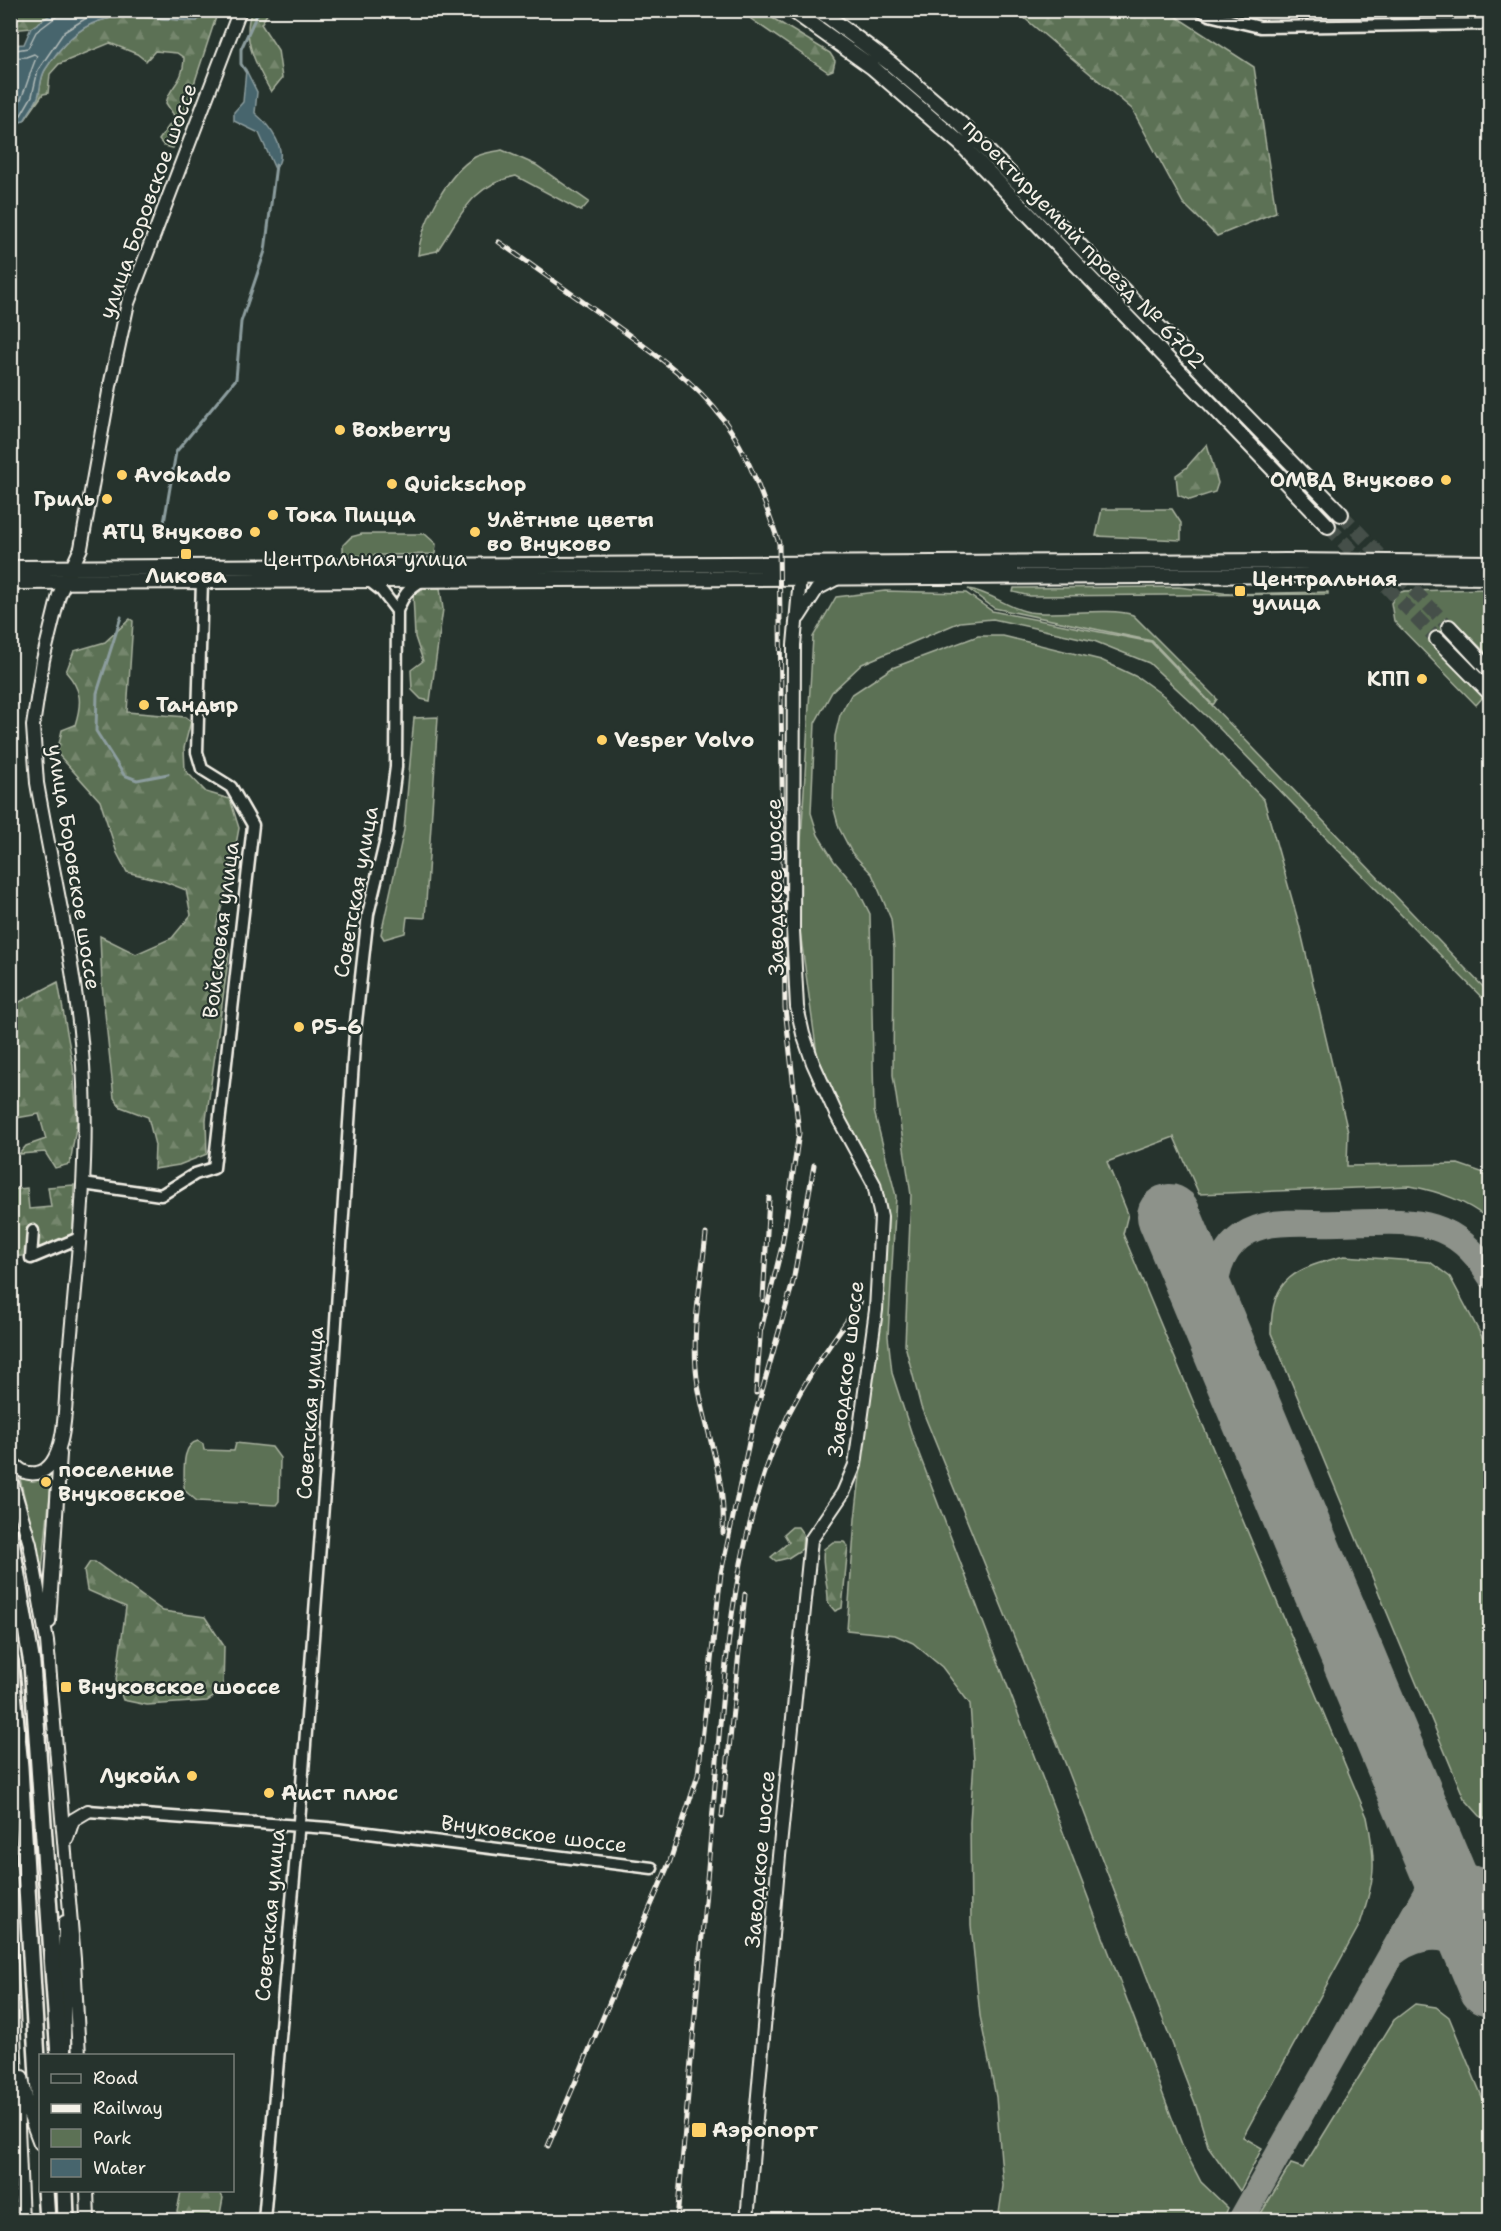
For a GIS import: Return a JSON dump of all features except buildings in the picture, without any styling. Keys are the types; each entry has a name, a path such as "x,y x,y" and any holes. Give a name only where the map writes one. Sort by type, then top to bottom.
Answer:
{"main road":[{"name":"проектируемый проезд № 6702","path":"792,10 872,67 961,144 1328,526"},
{"name":"проектируемый проезд № 6702","path":"819,10 891,64 961,124 1341,514"},
{"name":"Центральная улица","path":"10,568 1276,561 1491,563"},
{"name":"Центральная улица","path":"10,582 1491,577"},
{"path":"1449,627 1491,671"},
{"path":"1437,639 1491,693"},
{"path":"10,1535 32,1664 59,2054"},
{"path":"10,1661 20,1767 39,2094"},
{"path":"45,2192 46,2220"},
{"path":"65,2192 66,2220"}],"street":[{"name":"улица Боровское шоссе","path":"47,1641 61,1438 83,1184 84,1082 79,1030 37,783 34,719 43,660 57,602 81,548 110,386 128,303 240,10"},
{"path":"1200,10 1209,15 1260,27 1491,24"},
{"name":"Заводское шоссе","path":"747,2220 811,1540 843,1493 855,1465 876,1310 881,1216 874,1184 837,1116 813,1063 797,1007 793,952 796,627 800,578 807,564"},
{"path":"796,627 813,593 821,586 840,578"},
{"path":"397,611 402,597 410,587 424,579"},
{"path":"368,580 381,590 397,611"},
{"name":"Войсковая улица","path":"83,1184 161,1195 195,1174 213,1168 253,825 245,806 231,787 202,769 197,752 202,581"},
{"name":"Советская улица","path":"264,2220 331,1399 355,1031 368,914 387,835 396,767 397,611"},
{"path":"33,1231 31,1258 79,1238"},
{"path":"10,1460 24,1472 45,1470 55,1461 61,1438"},
{"path":"10,1476 30,1544 47,1641 79,2054"},
{"path":"59,1787 69,1804 88,1811"},
{"path":"64,1847 73,1820 88,1811"},
{"name":"Внуковское шоссе","path":"88,1811 298,1825 652,1868"},
{"path":"64,2054 66,2038 63,1964 67,1887"},
{"path":"10,1940 22,2220"},
{"path":"16,2046 29,2114 39,2140"},
{"path":"87,2192 88,2220"}],"green space":[{"path":"11,11 57,11 31,28 11,30"},
{"path":"204,11 218,11 173,148 164,146 159,140 175,117 166,103 183,67 184,58 177,53 155,51 146,61 137,54 110,43 59,64 50,74 48,93 43,94 24,121 38,97 45,70 61,48 77,32 93,23 110,18 197,21"},
{"path":"252,11 269,11 261,24 278,50 282,78 271,92 256,63 249,42 248,31"},
{"path":"746,11 761,11 830,53 835,61 833,70 828,72 751,19"},
{"path":"1016,11 1173,11 1175,16 1254,67 1276,212 1217,236 1183,203 1132,109"},
{"path":"502,150 536,165 589,202 581,211 516,176 501,180 478,194 461,214 437,251 418,255 424,229 445,187 475,157"},
{"path":"1207,444 1218,483 1215,492 1190,500 1178,495 1176,475 1186,468"},
{"path":"1102,509 1172,509 1181,523 1181,540 1096,536"},
{"path":"362,534 425,534 436,544 435,554 343,556 343,545 351,537"},
{"path":"1179,587 1230,594 1328,592 1328,594 1030,596 1013,592 1014,588"},
{"path":"426,588 440,588 443,609 430,701 421,699 412,690 411,670 423,661 415,637 413,594"},
{"path":"968,589 984,593 1029,612 1111,612 1133,615 1217,699 1213,705 1152,641 994,608"},
{"path":"1490,589 1490,657 1455,622 1433,643 1484,696 1476,705 1394,621 1391,603 1397,593 1405,591"},
{"path":"885,591 966,593 992,611 1151,642 1490,994 1490,1006 1218,727 1149,663 1094,641 993,619 960,622 862,664 832,692 815,723 811,813 818,835 834,861 857,888 870,914 874,1111 896,1196 888,1336 892,1373 913,1438 1183,2147 1201,2182 1228,2208 1223,2220 998,2220 1003,2186 996,2097 980,2016 971,1925 970,1822 974,1761 970,1704 942,1667 913,1643 895,1635 847,1630 855,1519 879,1313 884,1208 817,1054 799,924 799,876 813,637 836,597"},
{"path":"130,619 133,621 127,712 186,717 191,721 184,748 185,770 206,792 230,799 239,828 231,872 216,927 229,954 206,1120 207,1154 179,1165 154,1169 155,1145 148,1117 121,1107 114,1098 102,985 100,936 136,954 172,938 191,915 186,890 163,881 127,872 117,853 100,801 57,753 62,730 75,725 79,710 78,691 66,672 74,651 105,642"},
{"path":"978,636 1003,636 1101,660 1139,678 1164,696 1264,800 1299,924 1348,1132 1347,1166 1458,1164 1490,1175 1490,1220 1453,1198 1410,1186 1199,1194 1174,1137 1107,1162 1128,1214 1123,1234 1367,1817 1372,1848 1373,1871 1369,1895 1360,1924 1243,2137 1262,2148 1240,2191 1208,2146 1195,2103 1068,1770 921,1407 905,1345 911,1195 893,1075 894,949 891,919 872,874 852,853 839,828 833,806 835,736 840,715 851,695 892,668"},
{"path":"438,717 425,918 407,917 405,933 384,939 381,934 404,830 414,718"},
{"path":"58,982 73,1066 77,1121 70,1164 55,1168 45,1152 19,1154 26,1146 46,1139 39,1114 16,1118 17,1095 10,1090 10,1007"},
{"path":"74,1185 73,1238 34,1254 11,1255 10,1190 27,1188 29,1209 51,1207 48,1187"},
{"path":"1344,1256 1430,1262 1450,1277 1490,1352 1490,1821 1480,1816 1464,1798 1271,1333 1272,1314 1281,1287 1300,1271"},
{"path":"198,1441 203,1444 204,1450 234,1451 236,1443 272,1447 280,1458 279,1501 276,1505 197,1501 184,1490 184,1469 188,1448"},
{"path":"52,1475 42,1571 20,1479 36,1480"},
{"path":"792,1527 798,1527 803,1534 802,1549 788,1558 776,1561 771,1557 789,1542 784,1534"},
{"path":"833,1542 844,1542 848,1546 842,1608 835,1611 828,1603 823,1560 824,1549"},
{"path":"90,1562 95,1562 163,1611 205,1617 224,1646 223,1691 207,1701 147,1705 123,1700 116,1680 126,1607 87,1590 84,1571"},
{"path":"1415,2004 1436,2007 1449,2017 1490,2116 1490,2220 1265,2220 1260,2215 1291,2164 1303,2168 1394,2020"},
{"path":"181,2192 220,2192 223,2198 220,2214 199,2217 177,2212"}],"water":[{"path":"56,11 204,11 197,21 110,18 93,23 77,32 61,48 45,70 38,97 24,121 11,124 11,45 24,44 31,28"},
{"path":"246,70 257,92 255,113 272,132 279,147 279,162 275,169 259,133 234,121 234,112 243,102"}],"waterway":[{"path":"246,72 241,64 241,49 259,10"},
{"path":"164,523 176,452 236,379 241,322 265,251 276,165"},
{"path":"121,617 97,693 96,731 124,775 137,780 168,774"}],"taxiway":[{"path":"1217,1327 1215,1296 1220,1266 1226,1252 1248,1232 1273,1224 1405,1222 1424,1225 1443,1230 1460,1240 1475,1255 1490,1276"},
{"path":"1436,1853 1426,1893 1391,1955 1414,1942 1440,1938 1461,1946 1483,1967"},
{"path":"1436,1853 1460,1873 1474,1879 1490,1881"},
{"path":"1241,2220 1391,1955 1426,1927 1490,1890"},
{"path":"1483,1967 1478,1948 1477,1929 1484,1903 1490,1894"}],"runway":[{"path":"1169,1216 1490,1985"}],"tunnel":[{"path":"1341,514 1449,627"},
{"path":"1328,526 1437,639"}],"railway":[{"path":"499,242 660,358 709,402 742,449 779,543 785,1008 799,1133 782,1246 761,1330"},
{"path":"548,2146 670,1861 698,1775 721,1573 754,1419 793,1282 814,1165"},
{"path":"763,1300 769,1198"},
{"path":"706,1234 697,1309 696,1366 698,1385 722,1494 723,1533"},
{"path":"677,2220 723,1695 735,1595 757,1497 781,1430 800,1392 823,1355 860,1303"},
{"path":"756,1393 761,1324"},
{"path":"722,1817 745,1594"}],"place":[{"name":"Boxberry","path":"340,430"},
{"name":"Avokado","path":"122,475"},
{"name":"ОМВД Внуково","path":"1446,480"},
{"name":"Quickschop","path":"392,484"},
{"name":"Гриль","path":"107,499"},
{"name":"Тока Пицца","path":"273,515"},
{"name":"АТЦ Внуково","path":"255,532"},
{"name":"Улётные цветы во Внуково","path":"475,532"},
{"name":"Ликова","path":"186,554"},
{"name":"Центральная улица","path":"1240,591"},
{"name":"КПП","path":"1422,679"},
{"name":"Тандыр","path":"144,705"},
{"name":"Vesper Volvo","path":"602,740"},
{"name":"Р5-6","path":"299,1027"},
{"name":"поселение Внуковское","path":"46,1482"},
{"name":"Внуковское шоссе","path":"66,1687"},
{"name":"Лукойл","path":"192,1776"},
{"name":"Аист плюс","path":"269,1793"},
{"name":"Аэропорт","path":"699,2130"}]}
